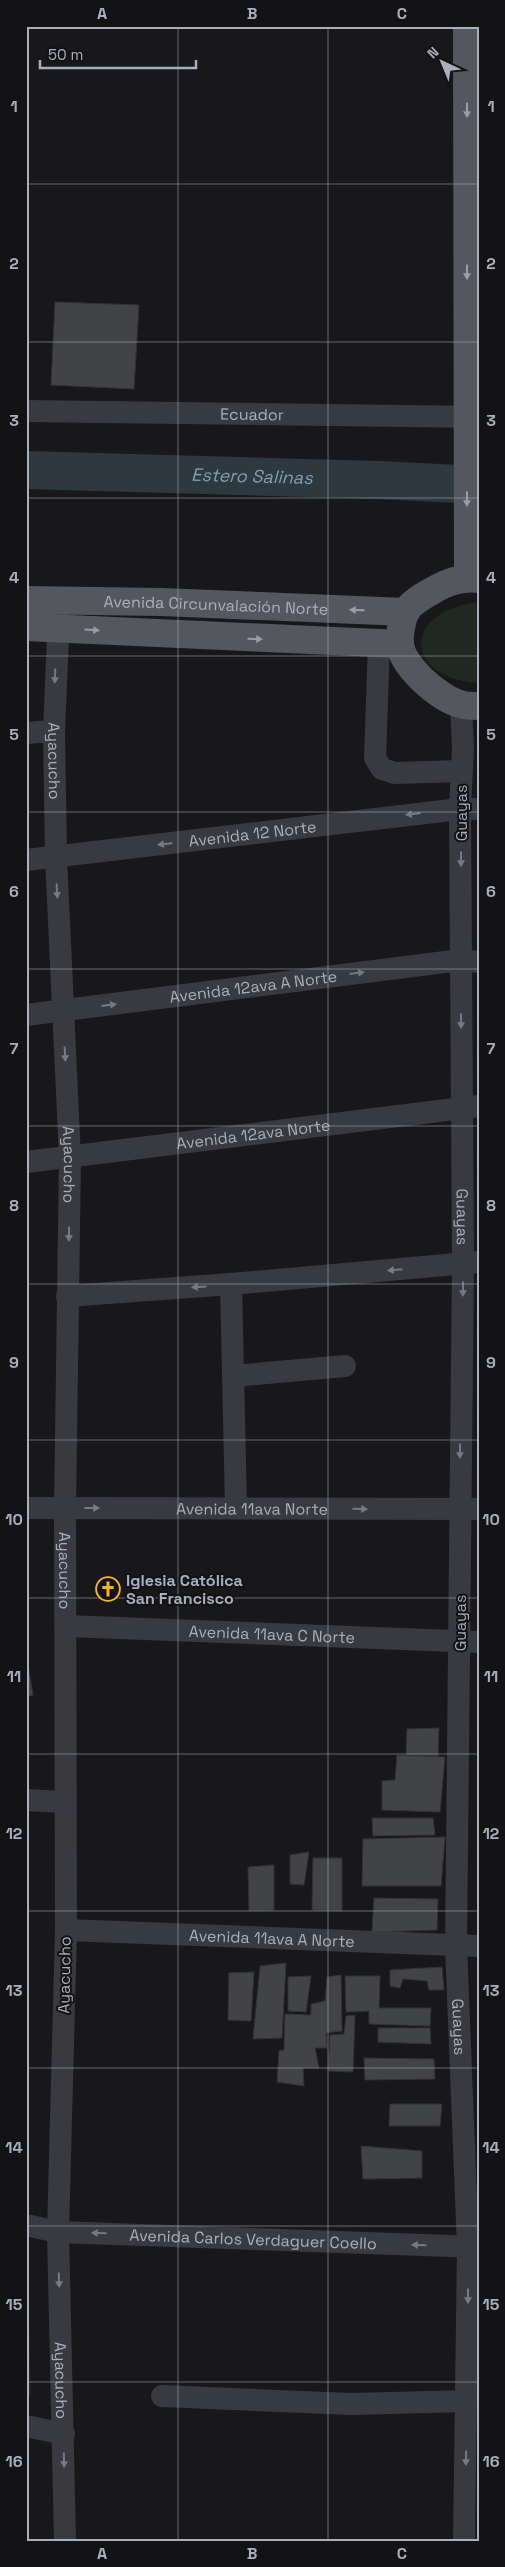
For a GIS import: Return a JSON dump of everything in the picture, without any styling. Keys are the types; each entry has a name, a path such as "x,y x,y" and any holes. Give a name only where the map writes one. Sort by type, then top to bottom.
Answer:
{"main road":[{"path":"467,26 472,417 467,463 466,535 473,578 447,582 420,598 406,612 389,644 430,686 445,698 470,706"},
{"name":"Avenida Circunvalación Norte","path":"26,600 406,612"},
{"name":"Avenida Circunvalación Norte","path":"26,627 389,644"}],"street":[{"name":"Ecuador","path":"26,411 472,417"},
{"name":"Ayacucho","path":"61,600 57,628 54,730 56,857 70,1158 65,1508 66,1930 58,2232 65,2541"},
{"path":"389,644 375,758 382,769 395,773 461,771"},
{"name":"Guayas","path":"464,2541 473,2247 456,1946 470,1642 470,809 461,771 470,706"},
{"path":"26,733 54,730"},
{"name":"Avenida 12 Norte","path":"26,860 470,809"},
{"name":"Avenida 12ava A Norte","path":"26,1015 470,961"},
{"name":"Avenida 12ava Norte","path":"26,1162 470,1107"},
{"path":"67,1296 471,1263"},
{"path":"231,1284 236,1508"},
{"path":"233,1376 345,1366"},
{"name":"Avenida 11ava Norte","path":"26,1508 469,1510"},
{"name":"Avenida 11ava C Norte","path":"66,1626 470,1642"},
{"path":"26,1800 66,1802"},
{"name":"Avenida 11ava A Norte","path":"66,1930 479,1946"},
{"name":"Avenida Carlos Verdaguer Coello","path":"26,2225 58,2232 473,2247"},
{"path":"162,2396 351,2404 468,2401"},
{"path":"26,2426 64,2434"}],"shaded area":[{"path":"479,602 479,683 454,679 436,670 425,658 421,644 425,631 435,618 453,608"},
{"path":"27,2232 31,2395 26,2395"}],"building":[{"path":"55,302 139,305 134,389 51,385"},
{"path":"26,355 28,355 28,382 26,382"},
{"path":"26,1670 29,1670 33,1695 26,1697"},
{"path":"439,1728 438,1756 406,1755 407,1729"},
{"path":"397,1755 445,1757 440,1812 382,1810 382,1781 395,1780"},
{"path":"372,1818 433,1818 435,1835 373,1836"},
{"path":"445,1837 441,1886 362,1886 363,1839"},
{"path":"309,1852 304,1885 290,1884 290,1855"},
{"path":"313,1858 342,1858 342,1911 312,1910"},
{"path":"274,1865 274,1910 249,1911 248,1867"},
{"path":"374,1898 438,1899 437,1930 372,1932"},
{"path":"286,1963 282,2038 253,2039 260,1966"},
{"path":"442,1967 444,1990 429,1990 427,1981 403,1979 400,1988 390,1986 390,1970"},
{"path":"254,1972 251,2021 228,2020 229,1973"},
{"path":"341,1975 342,2031 326,2033 327,2048 315,2048 319,2068 303,2068 304,2086 277,2082 279,2051 284,2050 285,2014 311,2015 311,2004 325,2001 327,1977"},
{"path":"311,1976 306,2012 288,2011 288,1977"},
{"path":"345,1976 380,1976 379,2008 431,2008 430,2026 369,2024 369,2011 346,2012"},
{"path":"355,2015 353,2072 328,2071 330,2035 344,2034 346,2016"},
{"path":"378,2028 430,2028 431,2044 378,2042"},
{"path":"364,2058 434,2059 435,2079 365,2080"},
{"path":"390,2104 442,2104 440,2126 389,2126"},
{"path":"361,2146 422,2151 422,2178 363,2179"}],"waterway":[{"name":"Estero Salinas","path":"26,470 379,480 479,485"}],"place":[{"name":"Iglesia Católica San Francisco","path":"108,1589"}]}
